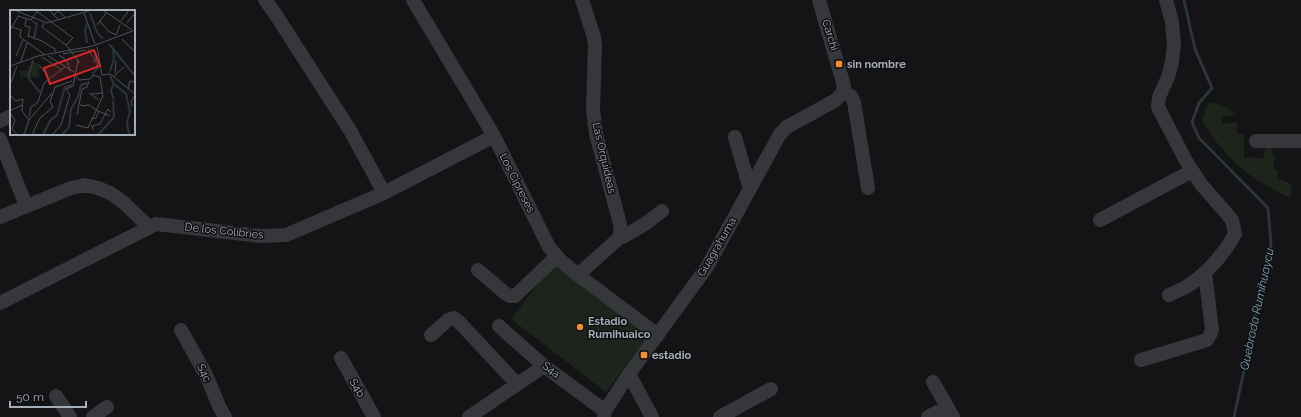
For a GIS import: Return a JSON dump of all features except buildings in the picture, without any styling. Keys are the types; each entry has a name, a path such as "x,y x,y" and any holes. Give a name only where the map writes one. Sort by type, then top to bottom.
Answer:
{"street":[{"path":"265,0 351,132 384,193"},
{"name":"Los Cipreses","path":"412,0 494,136 550,247 557,256 578,275 658,335"},
{"name":"Las Orquideas","path":"582,0 594,36 593,109 596,134 620,224 620,233"},
{"name":"Carchi","path":"819,0 844,86 842,92"},
{"path":"1166,0 1172,22 1174,44 1172,62 1168,77 1159,97 1158,107 1200,184 1232,220 1235,234 1228,247 1205,272 1187,287 1169,295"},
{"path":"842,92 851,96 854,102 868,188"},
{"name":"Guagrahuma","path":"604,414 629,374 707,267 780,134 787,127 836,100 842,92"},
{"path":"0,121 10,116"},
{"name":"De los Colibries","path":"0,303 156,224 262,236 286,235 384,193 494,136"},
{"path":"735,137 750,189"},
{"path":"0,139 26,206"},
{"path":"1256,140 1301,141"},
{"path":"1100,220 1192,171"},
{"path":"0,217 72,188 85,185 110,193 123,202 150,227"},
{"path":"578,275 619,238 620,233 622,237 645,224 662,211"},
{"path":"478,270 506,294 515,296 557,256"},
{"path":"1141,360 1207,340 1212,330 1205,272"},
{"path":"431,335 448,320 454,318 516,384"},
{"name":"S4a","path":"499,326 544,366 604,414"},
{"name":"S4c","path":"181,330 206,375 225,417"},
{"name":"S4b","path":"341,358 374,417"},
{"path":"469,417 544,366"},
{"path":"629,374 652,417"},
{"path":"928,417 950,412 933,382"},
{"path":"720,417 771,390"},
{"path":"56,396 70,417"},
{"path":"93,417 108,407"}],"shaded area":[{"path":"1209,102 1222,105 1236,114 1221,117 1223,124 1237,122 1237,134 1244,135 1244,157 1264,158 1265,147 1272,147 1272,154 1274,154 1274,170 1277,170 1277,178 1291,184 1291,196 1288,197 1261,183 1228,156 1202,120"},
{"name":"Estadio Rumihuaico","path":"555,262 650,334 606,392 511,319"}],"waterway":[{"name":"Quebrada Rumihuaycu","path":"1184,0 1195,49 1212,88 1199,103 1192,122 1199,138 1268,208 1271,244 1234,417"}],"place":[{"name":"sin nombre","path":"839,64"},
{"name":"Estadio Rumihuaico","path":"580,327"},
{"name":"estadio","path":"644,355"}]}
